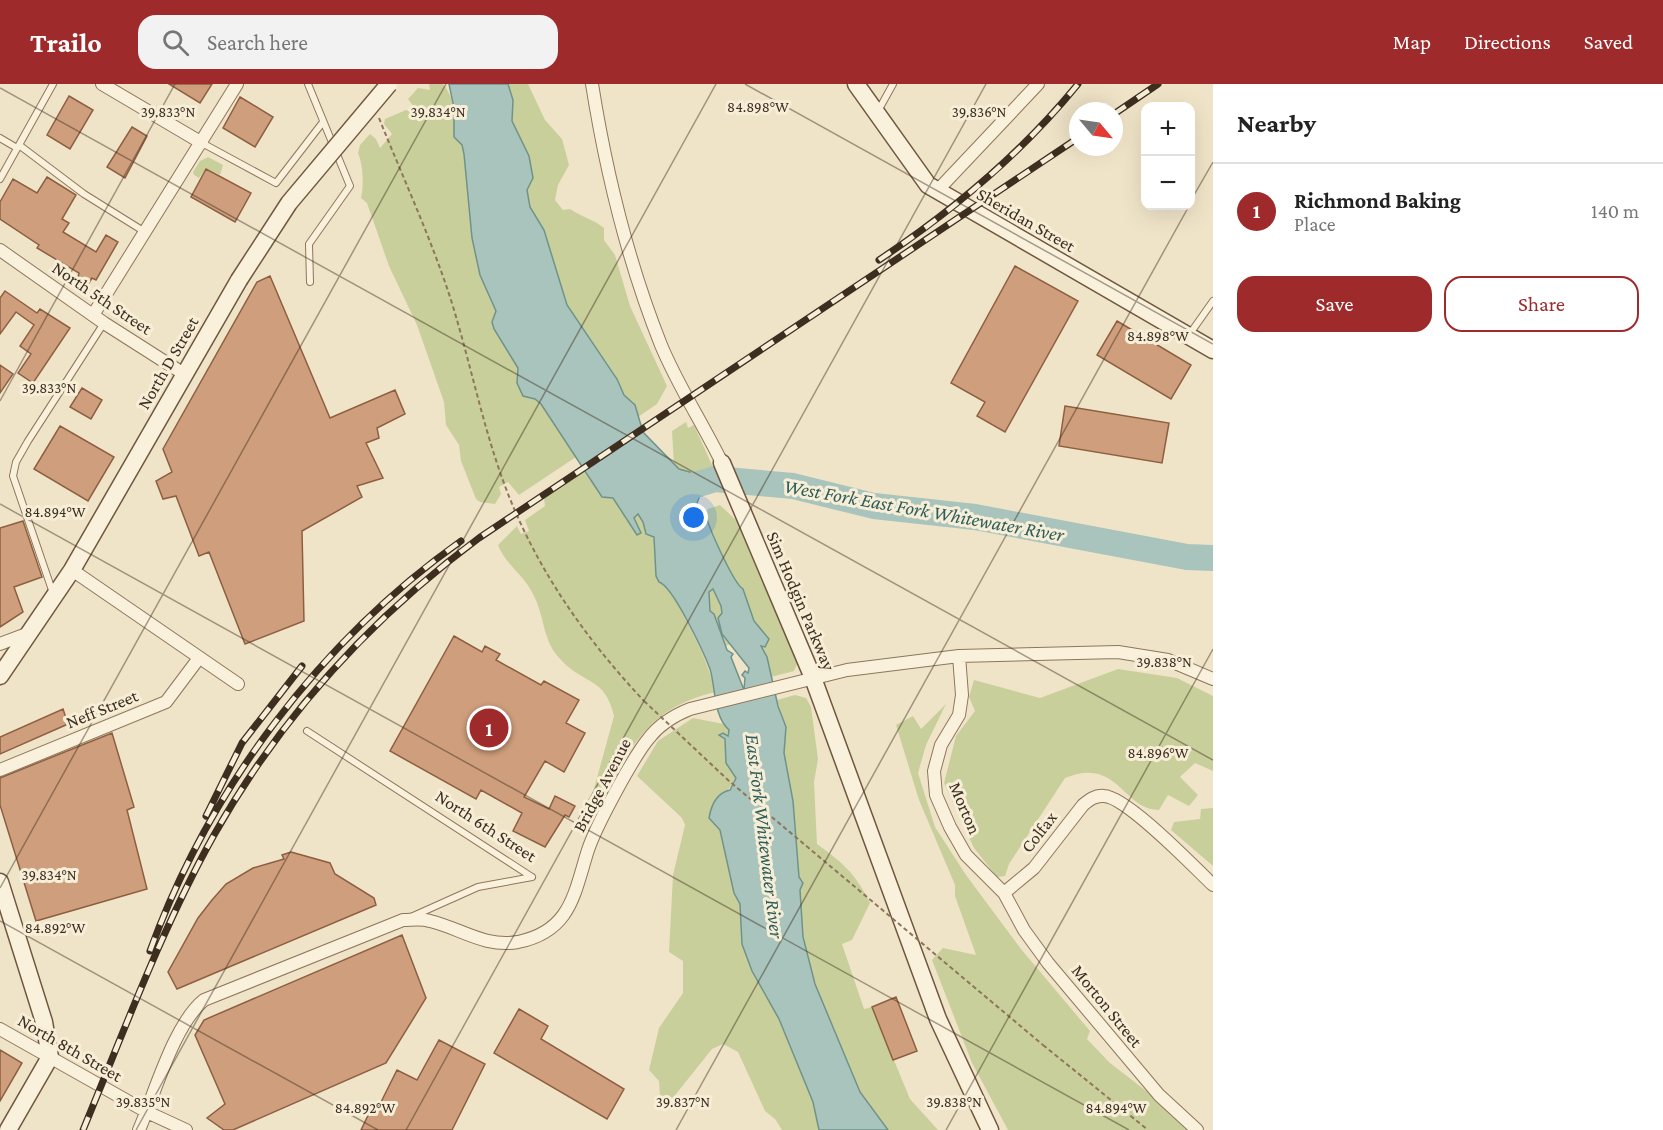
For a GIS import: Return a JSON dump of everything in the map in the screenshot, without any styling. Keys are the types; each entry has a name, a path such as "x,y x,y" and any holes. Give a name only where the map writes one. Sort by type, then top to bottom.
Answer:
{"street":[{"path":"102,84 202,143"},
{"path":"93,315 237,84"},
{"name":"North D Street","path":"0,676 72,570 239,280 289,202 389,84"},
{"name":"Sim Hodgin Parkway","path":"592,84 608,168 646,307 662,348 722,463 938,1019 990,1130"},
{"name":"Sheridan Street","path":"856,84 923,181 1213,350"},
{"path":"937,190 1038,84"},
{"name":"North 5th Street","path":"0,250 104,323 184,374"},
{"path":"72,570 238,684"},
{"path":"0,644 29,633"},
{"name":"Bridge Avenue","path":"139,1130 182,1026 195,1007 204,1000 403,920 431,921 473,937 497,943 518,941 545,932 555,924 572,903 592,840 642,746 668,721 690,709 805,680 878,665 959,656 1118,652 1168,660 1213,679"},
{"name":"Morton","path":"959,656 962,695 959,715 941,745 936,760 935,789 941,807 966,855 1004,893"},
{"name":"Neff Street","path":"0,770 166,702 199,658"},
{"name":"Colfax","path":"1004,893 1034,868 1083,805 1092,798 1102,795 1129,808 1213,885"},
{"path":"0,882 44,1022 50,1057 8,1130"},
{"name":"Morton Street","path":"1004,893 1024,930 1100,1026 1159,1095 1197,1130"},
{"name":"North 8th Street","path":"0,1029 147,1112 186,1130"}],"lane":[{"path":"0,179 53,84"},
{"path":"308,84 350,186 309,244 310,282"},
{"path":"876,114 893,84"},
{"path":"202,143 276,183 323,122"},
{"path":"0,138 18,147 84,194 145,233"},
{"path":"1188,336 1213,302"},
{"path":"54,597 13,476 16,462 28,441 104,323"},
{"name":"North 6th Street","path":"307,731 532,877 478,887 403,920"}],"path":[{"path":"377,113 450,298 498,466 522,526 544,570 574,617 644,700 729,781 1043,1045 1148,1130"}],"green space":[{"path":"429,84 443,84 452,102 454,137 462,145 464,154 472,238 480,275 496,311 492,322 494,329 518,368 517,383 528,398 536,399 541,404 576,457 519,495 508,482 499,487 501,494 495,504 480,502 476,499 461,461 459,445 446,425 444,402 417,325 389,266 367,203 361,198 362,175 358,153 360,145 370,134 376,139 380,148 392,134 384,124 385,119 406,110 412,112 414,107 408,99 418,88 430,90"},
{"path":"508,84 528,84 545,120 562,139 569,165 558,185 555,200 563,210 570,209 604,228 604,240 615,255 630,306 667,386 657,404 638,417 633,402 624,395 614,373 567,305 544,230 530,207 527,190 533,178 529,156 512,121 513,100"},
{"path":"208,157 223,165 220,175 206,168 199,178 193,172 200,161"},
{"path":"686,422 688,428 694,425 715,472 693,474 674,465 672,431"},
{"path":"585,470 602,497 611,497 622,509 637,534 638,529 634,518 638,514 646,534 654,537 655,564 658,573 694,636 715,692 690,700 669,711 652,724 627,756 594,817 587,814 614,716 610,703 600,688 570,669 556,654 547,637 533,594 505,558 498,545 517,526 521,534 529,531 525,520 545,506 544,498"},
{"path":"720,505 736,520 797,664 794,671 771,677 767,657 761,645 765,647 769,639 754,622 743,589 727,566 703,515 708,509"},
{"path":"713,589 721,606 722,633 731,644 725,646 716,618 710,611 709,591"},
{"path":"1118,669 1177,678 1213,696 1213,771 1195,763 1180,777 1198,795 1189,806 1168,795 1159,810 1147,808 1137,802 1109,778 1083,773 1065,778 1009,864 1005,876 997,877 974,848 944,783 956,736 975,711 969,697 974,680 1040,698"},
{"path":"795,695 806,698 811,707 818,759 814,782 817,844 848,870 870,903 852,940 842,944 864,1009 872,1007 910,1099 938,1130 888,1130 860,1092 815,984 803,937 800,890 803,881 799,877 793,801 784,753 786,727 777,700"},
{"path":"946,704 926,745 918,773 935,827 966,875 1021,949 1090,1031 1087,1039 1110,1063 1197,1130 1008,1130 972,1063 932,960 943,948 976,955 955,896 955,885 919,800 896,725 913,716 921,729"},
{"path":"693,718 724,724 729,730 725,739 726,763 736,778 709,818 720,830 734,893 740,904 742,945 779,1019 813,1102 819,1130 782,1130 775,1119 765,1111 738,1052 723,1044 712,1049 672,1099 660,1096 659,1081 649,1070 659,1028 683,993 683,961 669,952 673,875 685,825 682,818 637,776 658,741"},
{"path":"1213,808 1213,866 1171,830 1174,822 1200,819 1201,809"}],"water":[{"name":"East Fork Whitewater River","path":"449,84 508,84 513,100 512,121 529,156 533,178 527,190 530,207 544,230 567,305 617,379 624,395 635,405 643,432 679,469 690,472 699,498 697,503 699,514 706,514 722,554 743,589 754,621 769,639 765,647 761,646 767,657 778,706 786,727 784,753 793,801 799,877 803,883 800,890 803,937 815,984 860,1092 888,1130 819,1130 813,1102 779,1019 752,971 742,944 740,904 734,893 720,830 709,818 715,801 721,794 730,790 736,778 726,763 725,739 719,735 723,733 728,736 729,730 720,717 710,669 680,607 656,576 654,537 646,534 638,514 634,518 641,533 637,535 613,498 602,497 541,404 535,399 523,396 517,383 518,368 494,329 492,322 496,311 480,275 472,238 464,154 462,145 454,137 454,108","holes":["713,589 722,613 718,618 722,634 749,668 748,673 745,671 742,675 745,678 744,690 731,657 733,654 727,650 714,614 710,611 709,592"]}],"building":[{"path":"169,84 212,84 200,103"},
{"path":"69,96 93,110 70,149 47,135"},
{"path":"240,97 273,117 255,147 223,128"},
{"path":"132,127 147,136 125,178 107,167"},
{"path":"206,169 251,193 235,222 191,197"},
{"path":"47,177 76,195 62,219 69,223 63,232 96,252 106,235 118,242 96,280 92,278 89,283 78,277 79,273 37,248 39,245 0,219 0,202 13,179 37,193"},
{"path":"1015,266 1078,301 1005,432 977,416 985,402 951,383"},
{"path":"270,276 330,418 395,390 405,414 377,428 379,438 366,443 383,478 357,486 362,497 302,531 304,621 245,644 209,552 199,556 176,496 163,499 156,481 172,472 163,449 257,282"},
{"path":"5,291 37,313 40,309 70,328 33,383 18,373 31,354 20,346 34,325 16,312 0,334 0,298"},
{"path":"1117,321 1191,365 1171,399 1097,355"},
{"path":"0,365 13,374 0,393"},
{"path":"82,388 102,400 91,419 70,407"},
{"path":"1065,406 1169,423 1162,463 1059,446"},
{"path":"60,426 114,457 88,501 34,469"},
{"path":"23,521 42,577 14,587 23,612 0,627 0,528"},
{"path":"454,636 482,652 485,646 500,654 496,660 541,685 544,681 579,700 566,723 585,733 564,772 545,761 524,797 549,809 555,796 575,806 569,817 565,815 545,847 513,831 522,813 481,790 476,799 390,751"},
{"path":"63,709 68,724 0,754 0,737"},
{"path":"112,733 134,807 127,810 147,889 36,921 0,805 0,778"},
{"path":"291,852 330,863 335,874 374,898 376,905 177,989 168,972 198,918 212,900 226,884 253,868 284,859 282,855"},
{"path":"402,935 426,998 386,1063 233,1130 224,1130 207,1118 225,1104 195,1035 204,1020"},
{"path":"896,997 917,1051 893,1060 872,1007"},
{"path":"519,1009 548,1026 541,1039 624,1089 607,1119 494,1053"},
{"path":"439,1040 485,1064 452,1130 361,1130 374,1103 379,1106 397,1070 417,1080"},
{"path":"0,1050 22,1063 0,1101"}],"waterway":[{"name":"West Fork East Fork Whitewater River","path":"672,492 715,479 793,486 874,506 975,517 1187,557 1213,558"}],"railway":[{"path":"879,260 934,221 985,180 1033,134 1078,84"},
{"path":"1123,108 1158,84"},
{"path":"83,1130 177,906 214,835 268,750 298,711 365,636 439,569 479,538 1069,144"},
{"path":"150,951 175,891 204,833 237,776 275,723 316,672 361,624 461,541"},
{"path":"206,816 242,743 302,666"}],"place":[{"name":"Richmond Baking","path":"489,728"}]}
